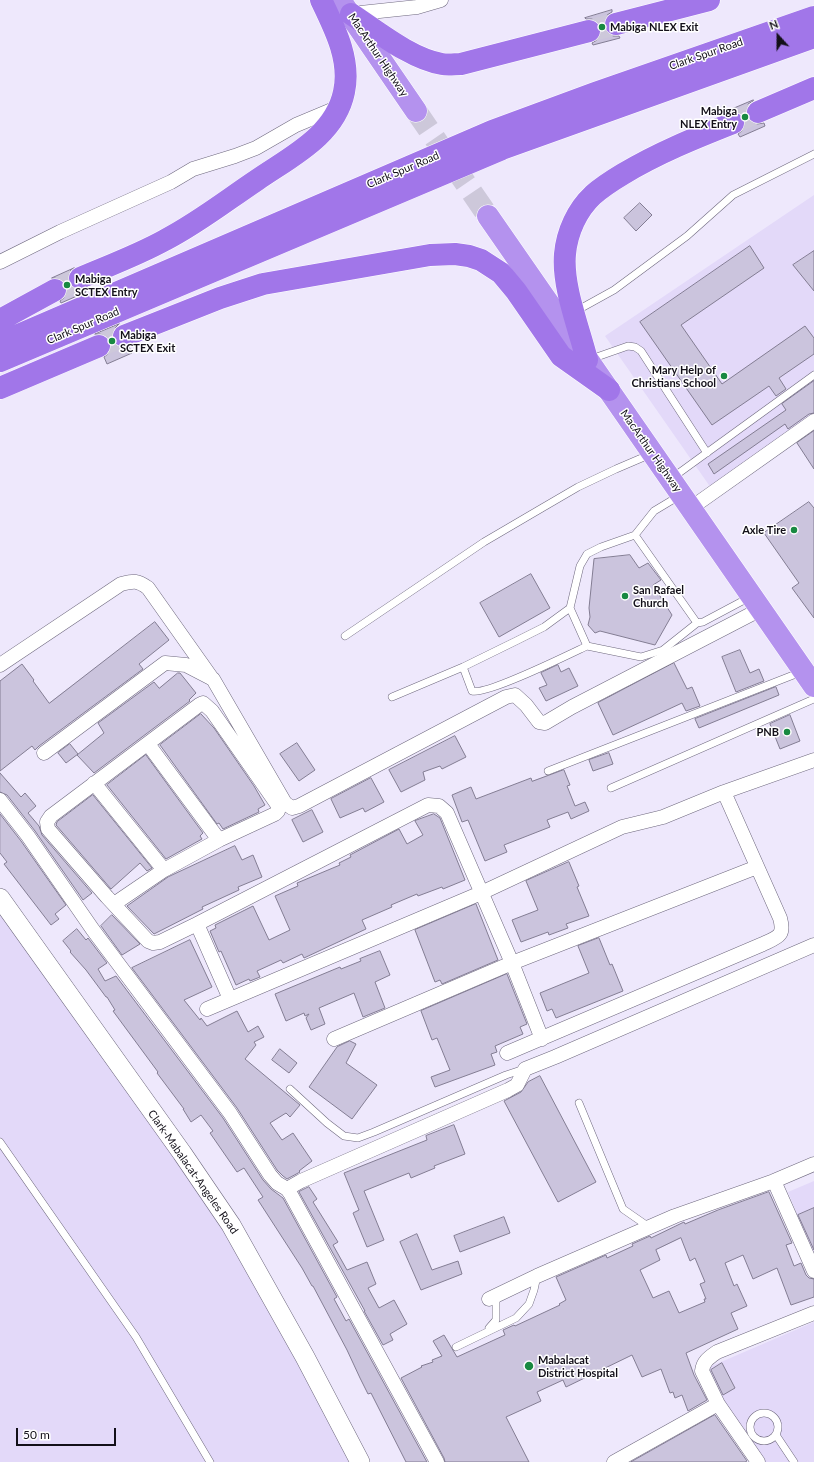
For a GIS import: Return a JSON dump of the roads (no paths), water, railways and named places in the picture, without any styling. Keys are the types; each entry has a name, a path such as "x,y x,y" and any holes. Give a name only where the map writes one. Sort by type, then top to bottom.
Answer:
{"highway":[{"path":"80,278 151,247 196,222 307,146 324,130 339,107 344,94 346,81 344,59 336,33 322,0"},
{"path":"616,24 709,0"},
{"path":"346,7 412,54 428,61 444,64 461,64 589,31"},
{"name":"MacArthur Highway","path":"346,7 416,111"},
{"name":"Clark Spur Road","path":"0,343 492,131 588,95 814,17"},
{"name":"Clark Spur Road","path":"0,361 502,149 814,37"},
{"path":"758,112 814,88"},
{"path":"587,360 568,293 566,275 565,254 573,222 583,207 608,183 635,167 733,122"},
{"name":"MacArthur Highway","path":"488,216 809,678"},
{"path":"124,336 220,298 263,284 430,255 455,254 481,260 501,273 516,290 561,356 609,390"},
{"path":"0,320 55,290"},
{"path":"0,388 99,346"}],"main road":[{"name":"Clark-Mabalacat-Angeles Road","path":"0,898 182,1153 231,1225 305,1357 360,1462"}],"street":[{"path":"346,7 417,7 441,0"},
{"path":"0,262 60,232 171,182 193,169 256,148 296,125 339,107"},
{"path":"681,494 814,421"},
{"path":"0,665 121,584 135,581 142,584 148,588 213,679 285,803 292,808 299,806 506,697 515,695 526,704 539,722 545,723 756,602"},
{"path":"44,753 165,663 186,664 213,679"},
{"path":"114,904 164,870 219,840 275,814 278,810 279,807 212,711 203,703 94,783 51,816 47,822 48,829 114,904 148,941 153,943 160,942 428,805 439,806 447,813 512,963 542,1039"},
{"path":"148,744 219,840"},
{"path":"207,1010 481,893 622,827 663,817 724,792 814,760"},
{"path":"94,783 164,870"},
{"path":"507,1053 775,938 781,933 782,928 780,918 724,792"},
{"path":"0,800 28,836 93,930 230,1113 270,1175 277,1183 287,1189 292,1196 437,1462"},
{"path":"334,1039 512,963 757,867"},
{"path":"197,924 230,999"},
{"path":"287,1189 307,1178 508,1090 517,1085 525,1069 814,945"},
{"path":"492,1297 675,1216 774,1181 814,1164"},
{"path":"774,1181 814,1271"},
{"path":"758,1462 718,1404 702,1371 703,1366 707,1359 717,1352 814,1313"},
{"path":"614,1462 718,1404"}],"lane":[{"path":"574,312 620,285 687,236 733,195 814,154"},
{"path":"587,360 628,346 635,347 641,351 707,453"},
{"path":"587,646 570,608 580,566 587,554 601,547 635,535 654,511 681,494 707,453 814,375"},
{"path":"345,636 484,542 578,487 616,468 653,453"},
{"path":"635,535 697,624"},
{"path":"463,667 472,690 477,691 505,683 587,646 641,657 663,650 697,624 756,602"},
{"path":"392,697 463,667 544,627 570,608"},
{"path":"548,771 809,678"},
{"path":"611,788 814,699"},
{"path":"290,1089 326,1123 344,1136 358,1138 506,1075 525,1069"},
{"path":"579,1103 623,1209 649,1227"},
{"path":"0,1142 136,1337 210,1462"},
{"path":"456,1347 516,1318 529,1304 537,1276"},
{"path":"486,1332 496,1320 492,1297"},
{"path":"762,1414 772,1416 778,1425 776,1435 767,1441 756,1439 750,1430 752,1420 756,1416 762,1414"},
{"path":"776,1435 794,1462"}],"tunnel":[{"path":"589,31 616,24"},
{"path":"416,111 488,216"},
{"path":"733,123 758,112"},
{"path":"55,290 80,278"},
{"path":"99,346 124,336"}],"place":[{"name":"Mabiga NLEX Exit","path":"602,27"},
{"name":"Mabiga NLEX Entry","path":"745,117"},
{"name":"Mabiga SCTEX Entry","path":"67,285"},
{"name":"Mabiga SCTEX Exit","path":"112,341"},
{"name":"Mary Help of Christians School","path":"724,376"},
{"name":"Axle Tire","path":"794,530"},
{"name":"San Rafael Church","path":"625,596"},
{"name":"PNB","path":"787,732"},
{"name":"Mabalacat District Hospital","path":"529,1366"}]}
